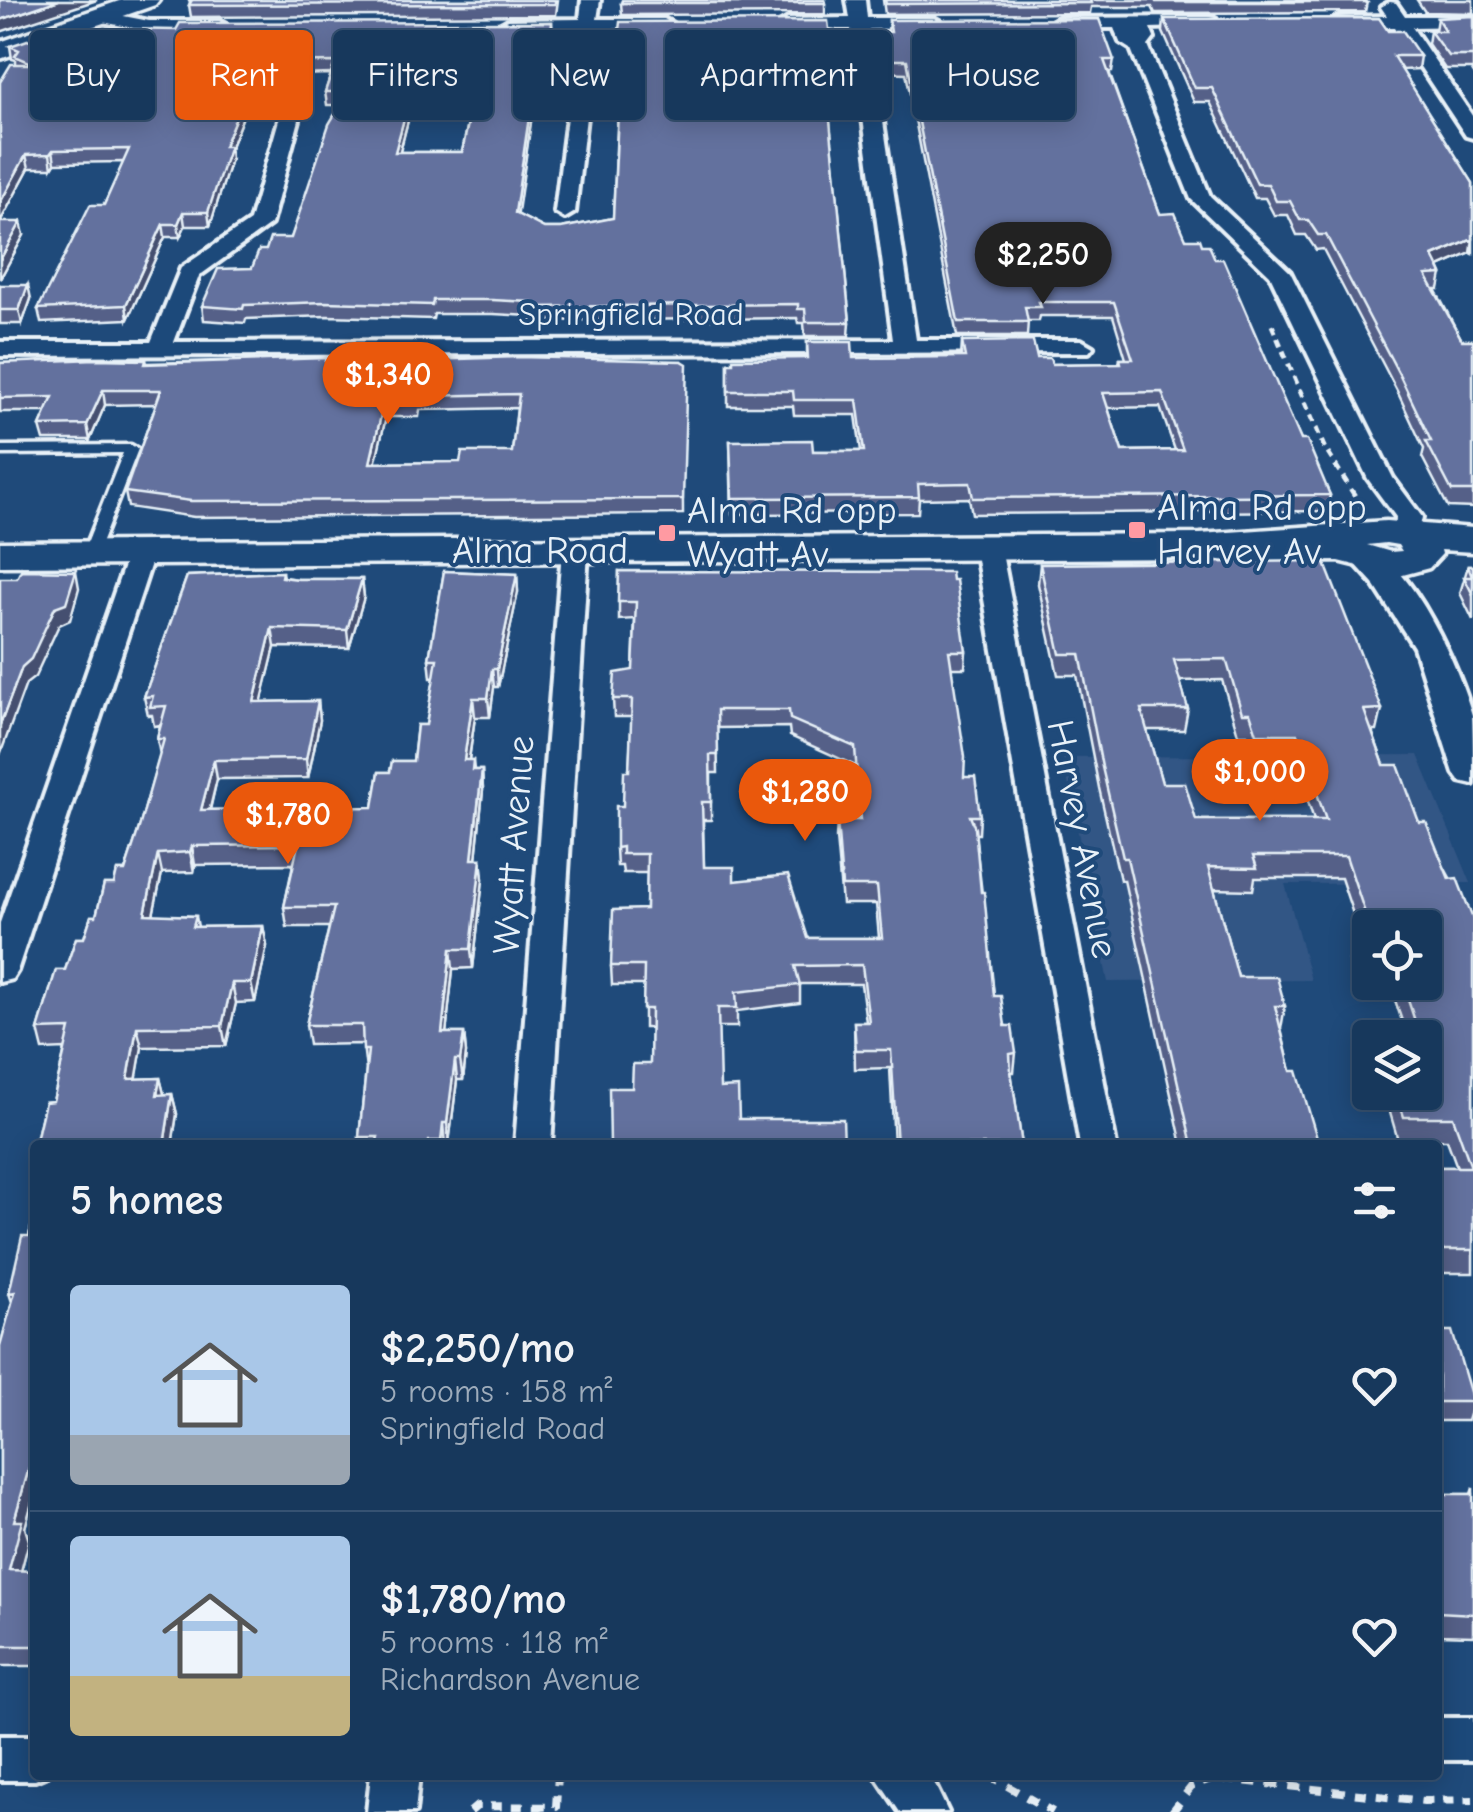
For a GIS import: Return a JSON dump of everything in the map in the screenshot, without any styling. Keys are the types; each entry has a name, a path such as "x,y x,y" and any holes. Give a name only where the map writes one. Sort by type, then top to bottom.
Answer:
{"main road":[{"path":"0,43 81,22 148,13"},
{"path":"0,51 81,22"},
{"name":"Alma Road","path":"0,554 1200,546 1219,551 1473,540"},
{"name":"Alma Road","path":"1388,543 1473,550"}],"street":[{"path":"565,212 591,0"},
{"path":"856,0 905,347"},
{"path":"1385,0 1473,132"},
{"path":"148,13 239,26"},
{"path":"1031,23 1226,22"},
{"path":"1322,22 1473,22"},
{"path":"777,24 958,23"},
{"path":"1130,23 1122,28 1126,38 1139,46 1201,199 1279,272 1381,479 1388,543 1411,574 1473,773"},
{"path":"486,25 682,24"},
{"path":"160,348 194,268 260,224 288,120"},
{"name":"Springfield Road","path":"0,348 1081,347"},
{"name":"Harvey Avenue","path":"988,548 1097,1140"},
{"name":"Wyatt Avenue","path":"533,1140 575,550"},
{"path":"0,971 141,554"},
{"path":"1442,1739 1473,1739"},
{"path":"0,1758 30,1758"},
{"path":"391,1812 394,1780"},
{"path":"906,1780 924,1812"}],"lane":[{"path":"0,450 131,449 90,554"}],"path":[{"path":"1268,315 1324,446 1388,543"},
{"path":"470,1812 477,1806 556,1807 558,1780"},
{"path":"997,1780 1053,1812"},
{"path":"1172,1812 1192,1786 1208,1780"},
{"path":"1231,1780 1424,1801 1473,1800"}],"shaded area":[{"path":"1418,755 1471,883 1285,884 1311,980 1108,982 1063,757"}],"building":[{"path":"0,0 59,0 0,20"},
{"path":"192,0 555,0 555,4 189,5"},
{"path":"825,0 826,3 621,3"},
{"path":"885,0 1090,0 1091,3 886,4"},
{"path":"1365,0 1367,2 1156,2"},
{"path":"1473,16 1473,56 1448,56 1430,31 1445,31 1437,18"},
{"path":"1379,18 1388,31 1403,31 1420,56 1393,56 1473,183 1473,239 1433,256 1442,274 1426,275 1462,340 1473,340 1473,491 1452,491 1426,441 1431,441 1400,376 1326,235 1318,235 1308,220 1300,220 1290,201 1276,201 1268,184 1257,184 1212,88 1195,88 1164,19"},
{"path":"1099,19 1114,60 1104,60 1160,214 1175,213 1186,239 1200,239 1202,245 1209,245 1215,259 1223,259 1301,440 1307,440 1330,495 973,498 970,483 918,484 919,497 732,498 730,441 812,440 813,451 864,451 857,400 794,400 793,391 728,391 728,363 733,363 733,359 808,358 807,342 852,342 853,358 965,357 962,342 1033,341 1037,358 1050,358 1052,364 1121,363 1120,359 1133,359 1114,302 1039,302 1041,307 1025,307 1028,322 958,322 919,120 1075,120 1075,30 912,30 912,86 907,60 892,60 889,20","holes":["1162,392 1183,450 1122,451 1103,393"]},
{"path":"828,21 829,29 836,30 665,30 665,120 830,120 850,322 806,322 805,309 798,309 798,304 530,307 531,302 433,300 432,305 325,302 244,305 243,309 202,306 218,269 252,268 259,250 266,250 270,238 291,238 333,117 404,120 395,152 462,152 469,120 493,120 493,30 333,30 333,62 313,62 313,30 176,30 180,23 552,22 551,30 513,30 513,120 529,120 515,213 544,228 613,218 618,120 645,120 645,30 619,30 620,22"},
{"path":"63,28 176,30 175,120 235,120 208,212 183,212 178,224 163,224 126,305 38,309 90,205 104,205 129,149 53,150 50,154 26,155 0,203 0,82 11,64 30,64 30,120 155,120 155,30 57,30"},
{"path":"30,39 30,62 15,56 19,50 10,46"},
{"path":"333,68 333,92 325,92"},
{"path":"0,222 21,222 0,260"},
{"path":"0,285 28,285 19,310 0,310"},
{"path":"519,357 682,361 687,364 683,499 191,501 125,492 161,390 103,390 87,425 40,426 53,397 0,398 0,363 95,359 146,360 145,364 326,358 325,361","holes":["519,394 512,452 462,452 460,462 370,463 384,402 417,402 418,396"]},
{"path":"1324,561 1382,709 1364,710 1384,765 1398,765 1419,822 1426,822 1449,879 1457,878 1473,919 1473,1250 1442,1250 1442,1167 1471,1167 1453,1117 1404,1117 1402,1110 1442,1110 1442,1020 1415,1020 1408,1000 1442,1000 1442,910 1364,910 1346,856 1253,856 1257,868 1208,867 1238,977 1277,977 1285,1006 1275,1006 1291,1071 1297,1071 1318,1140 1191,1140 1127,858 1123,858 1102,767 1080,654 1060,654 1040,564","holes":["1226,659 1242,713 1250,713 1257,734 1297,734 1326,820 1196,820 1185,783 1162,783 1141,709 1188,709 1174,660"]},
{"path":"1468,566 1473,566 1473,595 1464,577 1472,577"},
{"path":"21,570 76,571 66,603 55,607 31,659 22,667 0,725 0,578 17,578"},
{"path":"444,571 517,574 488,698 473,698 464,760 473,760 472,770 482,770 472,859 481,859 471,949 451,949 442,1033 464,1033 460,1060 455,1060 441,1140 359,1137 368,1050 363,1050 362,1025 306,1025 334,907 284,907 298,845 192,846 190,852 158,854 145,914 196,916 193,927 263,926 251,983 232,983 222,1026 137,1027 128,1079 160,1078 157,1095 172,1094 165,1140 36,1140 45,1102 53,1101 70,1029 38,1030 56,970 65,970 76,938 84,938 91,916 96,916 104,884 114,884 117,871 125,871 164,739 157,739 166,706 150,707 153,696 144,697 187,576 282,572 281,577 298,579 362,579 347,630 272,628 254,702 318,701 306,759 214,760 201,810 373,807 379,772 390,772 392,761 413,761 417,725 426,725 437,659 429,659"},
{"path":"619,571 951,572 952,580 956,580 966,651 949,651 965,757 964,777 975,777 980,816 970,816 984,892 994,996 1001,996 1005,1026 1012,1026 1016,1053 1010,1054 1011,1071 1021,1140 897,1140 891,1050 856,1050 854,1022 869,1022 862,965 795,966 800,985 736,992 737,1008 718,1008 720,1088 738,1087 739,1119 843,1119 844,1140 610,1140 609,1088 632,1088 633,1064 650,1064 651,1009 643,1009 644,966 611,966 613,910 646,909 647,854 622,854 622,847 616,848 616,806 623,806 624,771 629,771 632,699 613,699 615,673 633,670 636,602 618,602","holes":["717,710 789,710 790,719 855,747 860,820 837,820 842,886 877,886 882,938 808,938 788,875 734,881 734,867 704,867 702,802 711,802 710,755 718,755"]},
{"path":"30,1232 30,1468 14,1521 22,1521 9,1570 30,1571 30,1646 0,1646 0,1346 15,1292 9,1293 22,1236 29,1236"},
{"path":"1442,1331 1452,1331 1473,1402 1442,1402"},
{"path":"1442,1494 1473,1494 1473,1614 1442,1612"}],"place":[{"name":"Alma Rd opp Harvey Av","path":"1137,530"},
{"name":"Alma Rd opp Wyatt Av","path":"667,533"}]}
